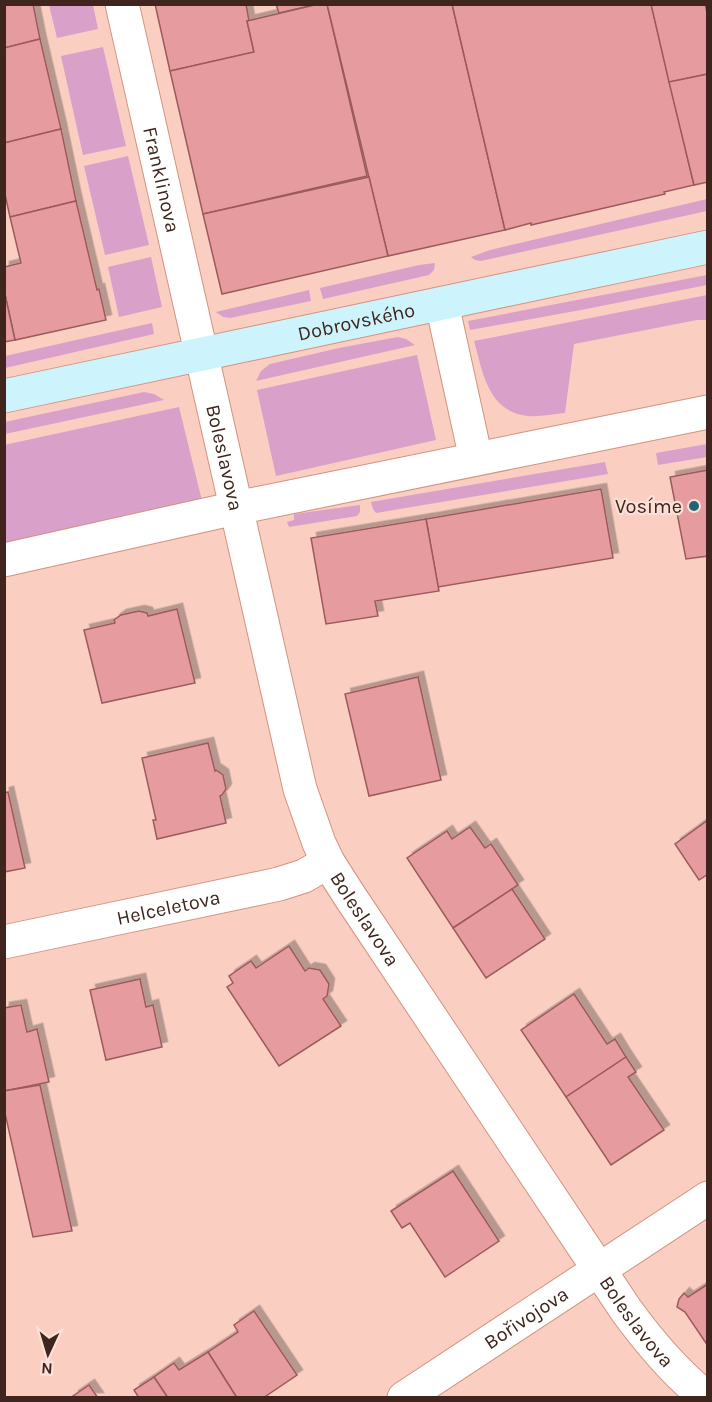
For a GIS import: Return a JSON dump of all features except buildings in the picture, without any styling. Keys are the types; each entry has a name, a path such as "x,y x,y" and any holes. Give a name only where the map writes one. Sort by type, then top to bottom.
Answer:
{"main road":[{"name":"Dobrovského","path":"4,396 708,248"}],"street":[{"name":"Franklinova","path":"122,4 202,354"},
{"path":"442,304 476,459"},
{"name":"Boleslavova","path":"202,354 300,789 316,836 328,862 626,1310 675,1370 707,1398"},
{"path":"4,560 236,508 708,412"},
{"name":"Helceletova","path":"4,942 279,884 304,876 328,862"},
{"name":"Bořivojova","path":"404,1398 708,1198"}],"shaded area":[{"path":"49,5 93,5 98,29 57,38"},
{"path":"103,47 126,146 83,155 61,56"},
{"path":"128,156 149,245 105,255 84,166"},
{"path":"707,199 707,211 481,261 471,257 490,250"},
{"path":"151,257 162,307 119,317 108,267"},
{"path":"435,263 434,270 429,275 323,299 320,288 419,265"},
{"path":"707,275 707,285 581,310 470,330 468,321"},
{"path":"309,290 311,301 230,318 223,317 216,312"},
{"path":"707,295 707,320 574,344 565,413 527,416 514,413 495,399 484,377 474,341"},
{"path":"152,323 154,334 5,368 5,356"},
{"path":"398,337 415,345 256,381 261,371 270,364"},
{"path":"417,355 436,440 276,476 257,390"},
{"path":"144,392 154,394 164,400 5,434 5,422"},
{"path":"179,407 202,501 5,545 4,445"},
{"path":"707,444 707,457 658,465 656,453"},
{"path":"605,462 608,474 376,513 371,502"},
{"path":"360,505 360,512 357,516 289,527 287,522 294,520 294,514"}],"place":[{"name":"Vosíme","path":"694,506"}]}
